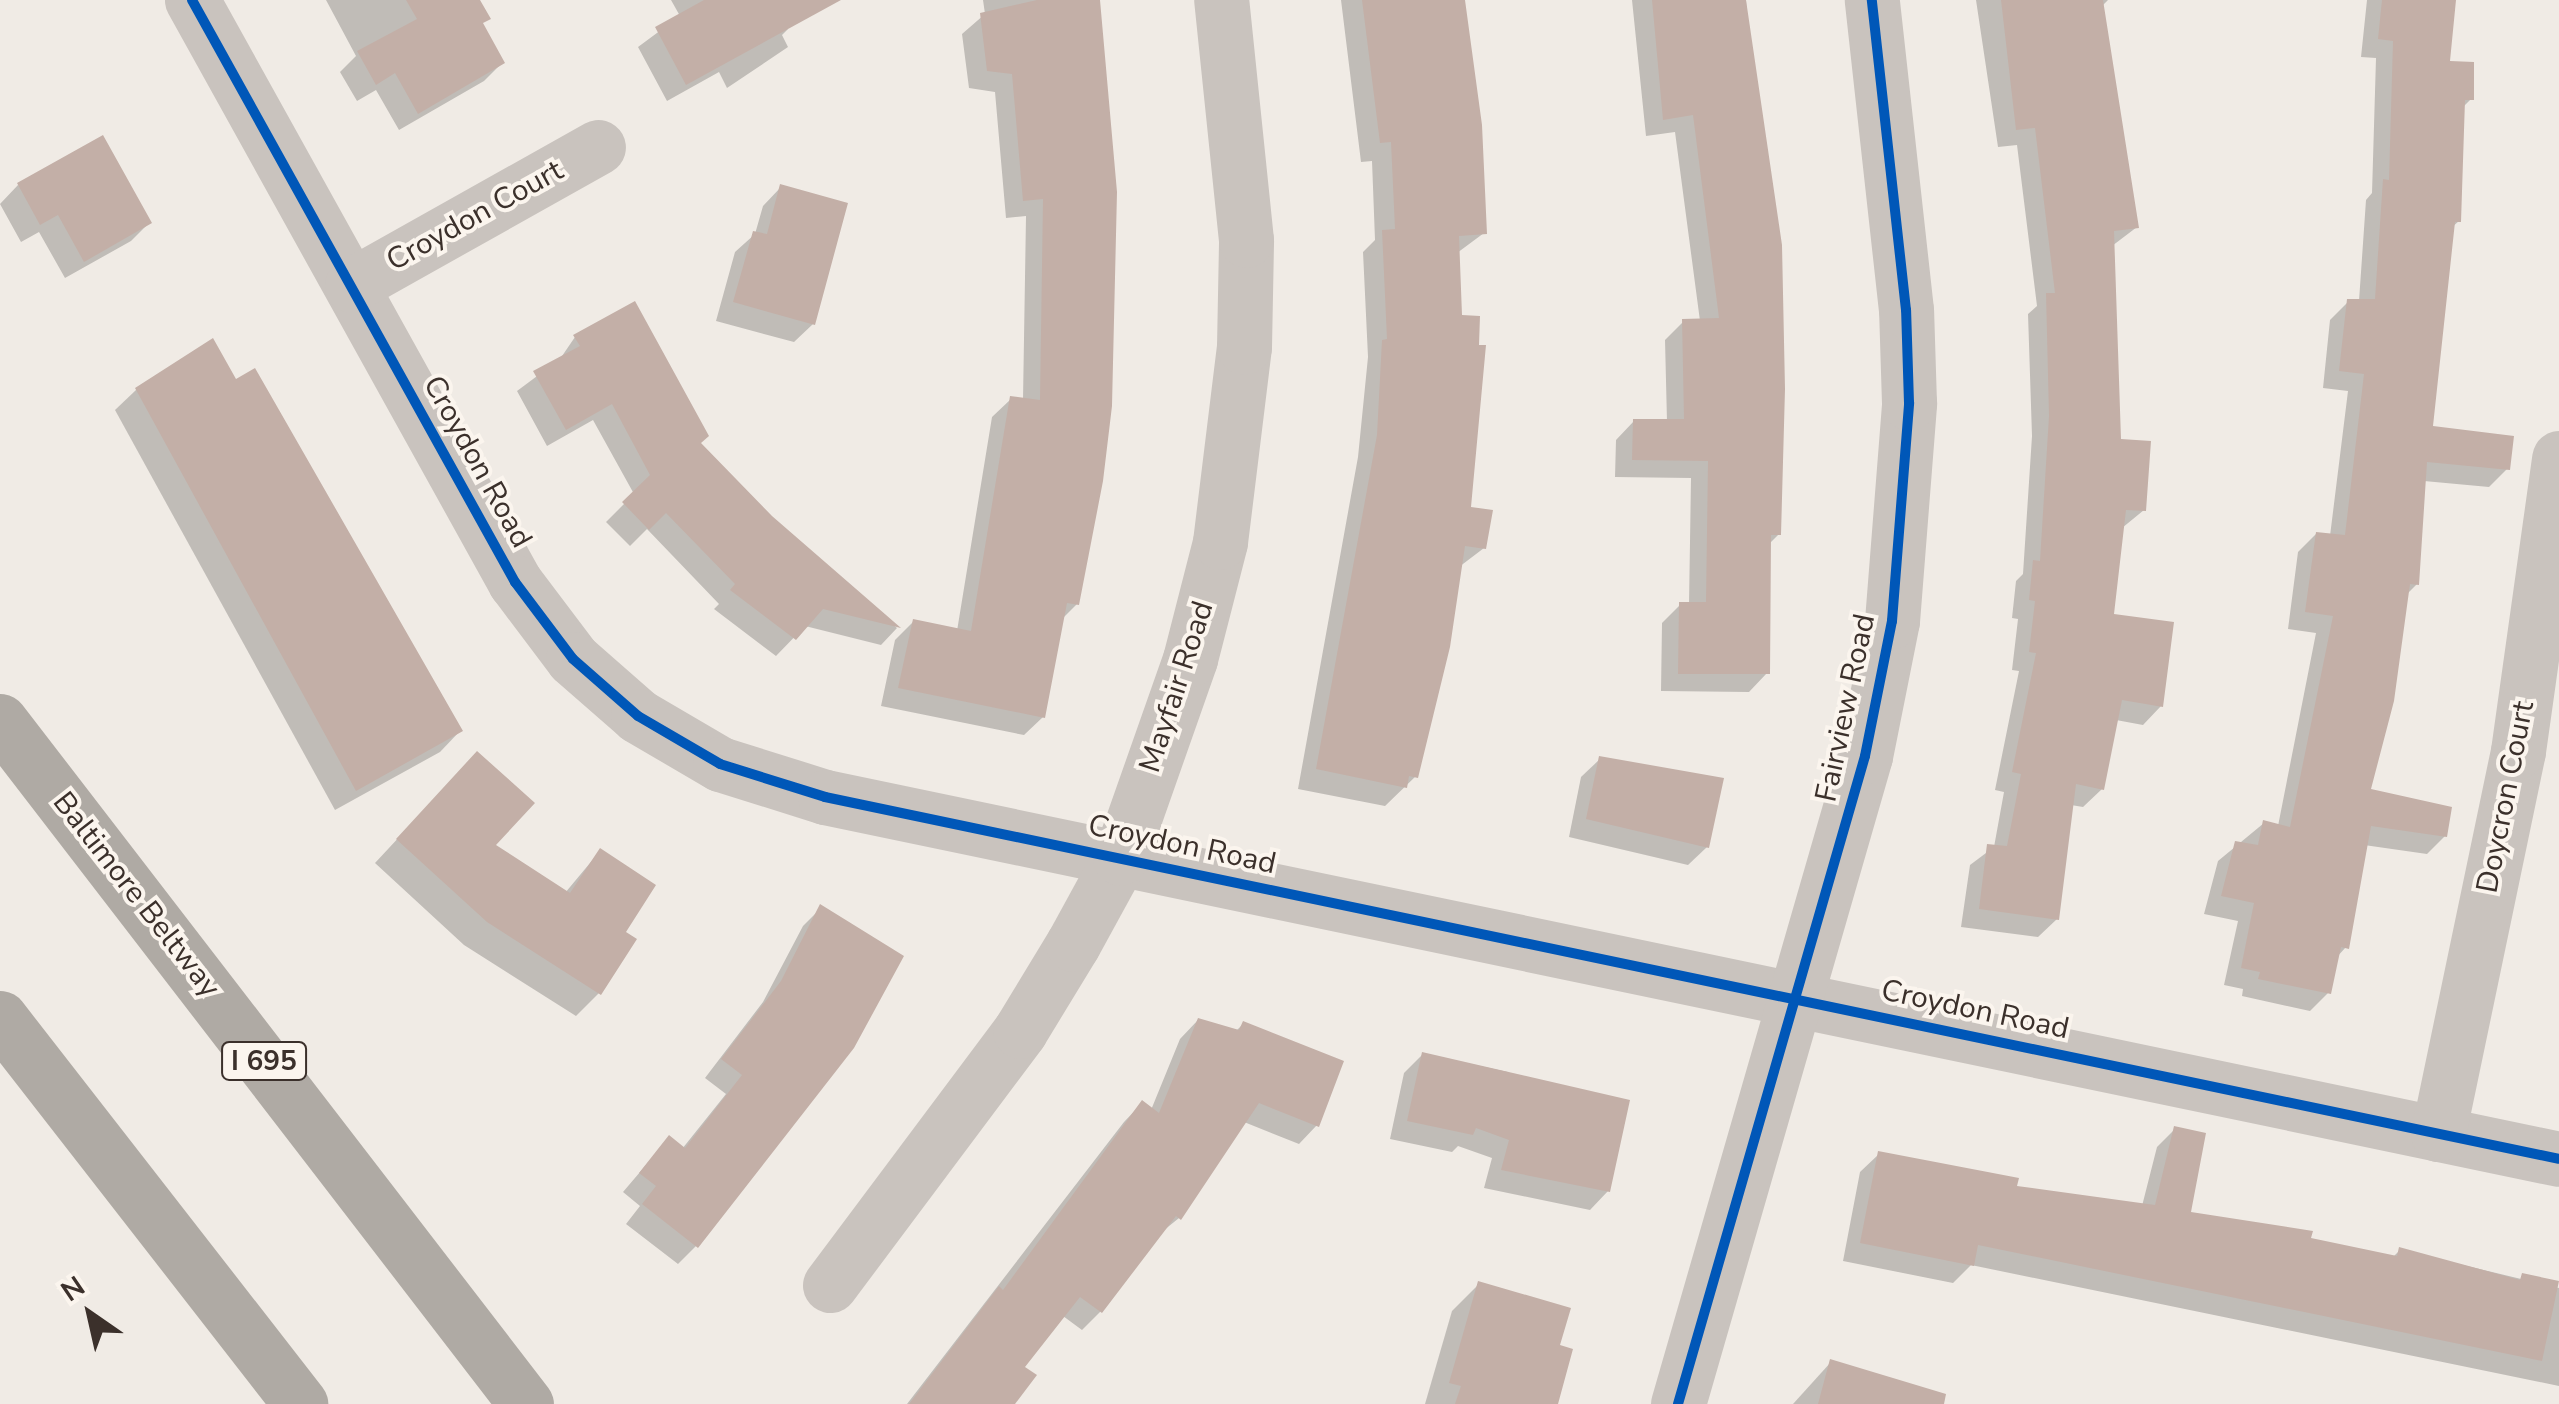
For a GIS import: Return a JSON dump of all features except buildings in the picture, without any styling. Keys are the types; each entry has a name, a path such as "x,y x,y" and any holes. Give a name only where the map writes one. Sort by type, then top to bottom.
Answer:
{"highway":[{"name":"Baltimore Beltway","path":"0,721 526,1404"},
{"path":"0,1018 300,1404"}],"street":[{"name":"Croydon Road","path":"192,0 515,582 573,659 638,716 720,764 826,797 2559,1158"},
{"name":"Mayfair Road","path":"830,1284 1020,1031 1120,858 1190,659 1235,455 1246,240 1221,0"},
{"name":"Fairview Road","path":"1678,1404 1799,998 1866,756 1892,621 1903,510 1906,310 1872,0"},
{"name":"Croydon Court","path":"352,285 598,147"},
{"name":"Doycron Court","path":"2438,1134 2518,751 2559,458"}],"cycle path":[{"path":"192,0 515,582 573,659 638,716 720,764 825,797 2559,1159"},
{"path":"1678,1404 1865,756 1892,621 1909,403 1906,310 1872,0"}]}
